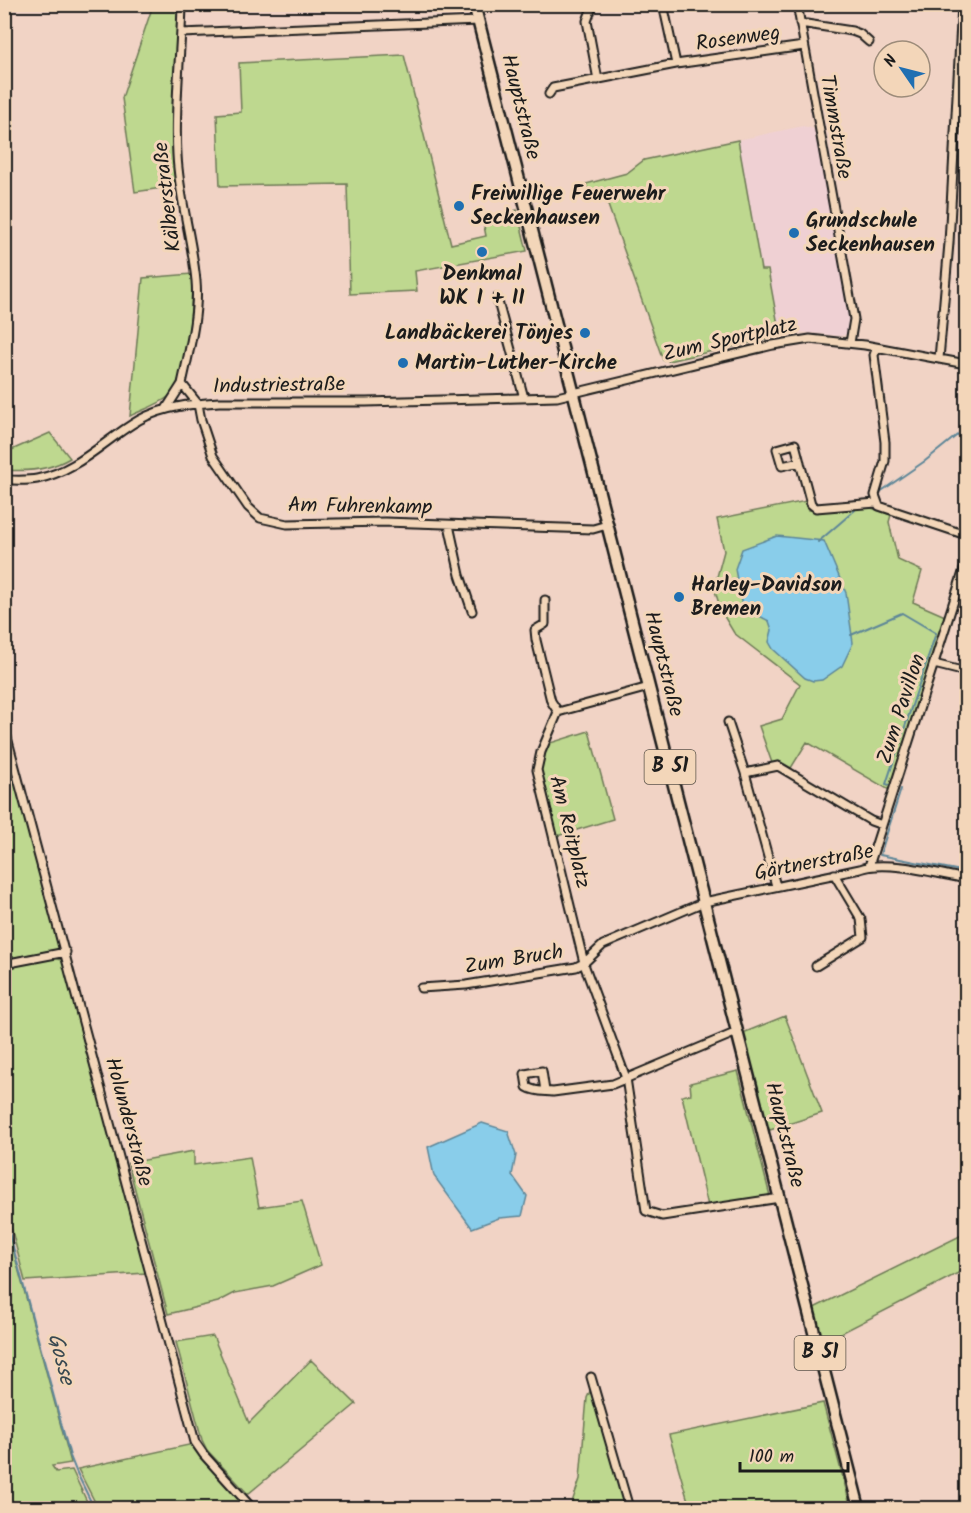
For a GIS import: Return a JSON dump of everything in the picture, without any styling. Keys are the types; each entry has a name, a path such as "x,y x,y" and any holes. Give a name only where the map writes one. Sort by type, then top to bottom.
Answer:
{"main road":[{"name":"Hauptstraße","path":"474,4 859,1509"}],"street":[{"name":"Kälberstraße","path":"166,409 182,384 191,339 196,294 177,154 182,4"},
{"name":"Rosenweg","path":"663,4 676,64"},
{"name":"Timmstraße","path":"797,4 854,319 850,343"},
{"path":"939,359 949,243 962,4"},
{"path":"591,10 587,21 598,80"},
{"path":"182,33 479,21"},
{"path":"800,23 852,31 860,34 868,42"},
{"name":"Rosenweg","path":"549,94 553,88 676,64 804,46"},
{"path":"957,88 966,90"},
{"path":"497,298 524,398"},
{"name":"Zum Sportplatz","path":"574,394 790,341 822,339 966,364"},
{"path":"876,348 874,355 885,442 885,461 874,495 876,503 879,506 966,535"},
{"path":"182,384 198,404"},
{"name":"Industriestraße","path":"4,480 34,480 59,473 79,464 141,419 166,409 198,404 524,398 574,394"},
{"name":"Am Fuhrenkamp","path":"198,404 213,456 248,507 260,518 287,524 385,522 593,529 607,525"},
{"path":"800,462 811,504 816,508 876,503"},
{"name":"Am Fuhrenkamp","path":"449,525 460,575 472,611"},
{"name":"Zum Pavillon","path":"869,866 966,563"},
{"path":"545,600 545,624 535,630 536,640 551,701 558,711 649,687"},
{"path":"934,664 966,672"},
{"name":"Am Reitplatz","path":"558,711 541,752 537,770 584,963 626,1078 646,1211 662,1216 780,1198"},
{"path":"728,722 745,773 776,886"},
{"name":"Holunderstraße","path":"4,726 195,1442 252,1509"},
{"path":"745,773 778,766 871,821 882,825"},
{"name":"Gärtnerstraße","path":"704,902 869,866 891,866 966,879"},
{"path":"816,966 863,938 861,919 834,874"},
{"name":"Zum Bruch","path":"421,988 466,985 576,967 584,963 603,945 704,902"},
{"path":"4,964 66,952"},
{"path":"545,1091 613,1084 737,1032"},
{"path":"591,1377 629,1509"}],"shaded area":[{"name":"Grundschule Seckenhausen","path":"803,126 814,129 851,324 845,335 840,336 802,332 780,336 767,270 761,271 738,140"}],"green space":[{"path":"153,5 178,5 172,127 175,186 135,192 122,98"},
{"path":"404,55 451,244 486,236 483,221 517,210 527,251 415,271 417,291 350,294 347,184 220,186 217,114 241,112 239,63"},
{"path":"738,140 761,270 768,270 780,336 668,361 667,358 663,360 604,194 590,198 586,184 627,173 644,160"},
{"path":"192,274 188,339 181,374 168,397 130,416 143,278"},
{"path":"50,433 70,458 39,469 5,470 5,450 7,452"},
{"path":"806,501 809,510 821,511 866,506 891,515 889,522 898,560 922,571 913,602 945,616 889,790 807,742 791,768 779,761 772,763 759,726 782,719 800,684 734,633 722,613 714,588 724,551 717,519"},
{"path":"589,731 613,819 557,836 539,768 542,755 547,744"},
{"path":"5,782 16,782 59,949 5,959"},
{"path":"56,958 65,964 146,1273 25,1281 5,1204 4,968"},
{"path":"785,1016 822,1113 767,1131 743,1033"},
{"path":"738,1071 770,1196 708,1206 682,1096 691,1094 690,1083"},
{"path":"194,1151 194,1165 250,1157 259,1207 302,1201 321,1265 273,1286 235,1293 218,1302 168,1314 128,1163"},
{"path":"5,1220 71,1463 52,1466 56,1472 72,1470 90,1508 5,1508"},
{"path":"966,1233 966,1269 822,1343 814,1308"},
{"path":"213,1336 249,1423 311,1360 356,1404 248,1494 207,1450 202,1440 176,1342"},
{"path":"591,1389 627,1508 570,1508 580,1479 587,1398"},
{"path":"823,1403 851,1508 690,1508 669,1435"},
{"path":"193,1444 248,1508 98,1508 78,1469"}],"water":[{"path":"777,536 824,541 846,593 853,643 842,666 822,680 813,681 805,678 773,649 769,642 772,630 769,621 742,607 735,569 742,549"},
{"path":"482,1123 508,1131 516,1155 512,1175 527,1196 522,1216 499,1218 472,1228 434,1176 428,1147"}],"waterway":[{"path":"880,492 925,461 966,428"},
{"path":"818,542 855,510"},
{"path":"851,635 902,613 936,633 886,784 889,785"},
{"path":"901,789 880,855 966,872"},
{"name":"Gosse","path":"4,1214 70,1456 94,1508"}],"place":[{"name":"Freiwillige Feuerwehr Seckenhausen","path":"459,206"},
{"name":"Grundschule Seckenhausen","path":"794,233"},
{"name":"Denkmal WK I + II","path":"482,252"},
{"name":"Landbäckerei Tönjes","path":"585,333"},
{"name":"Martin-Luther-Kirche","path":"403,363"},
{"name":"Harley-Davidson Bremen","path":"679,597"}]}
